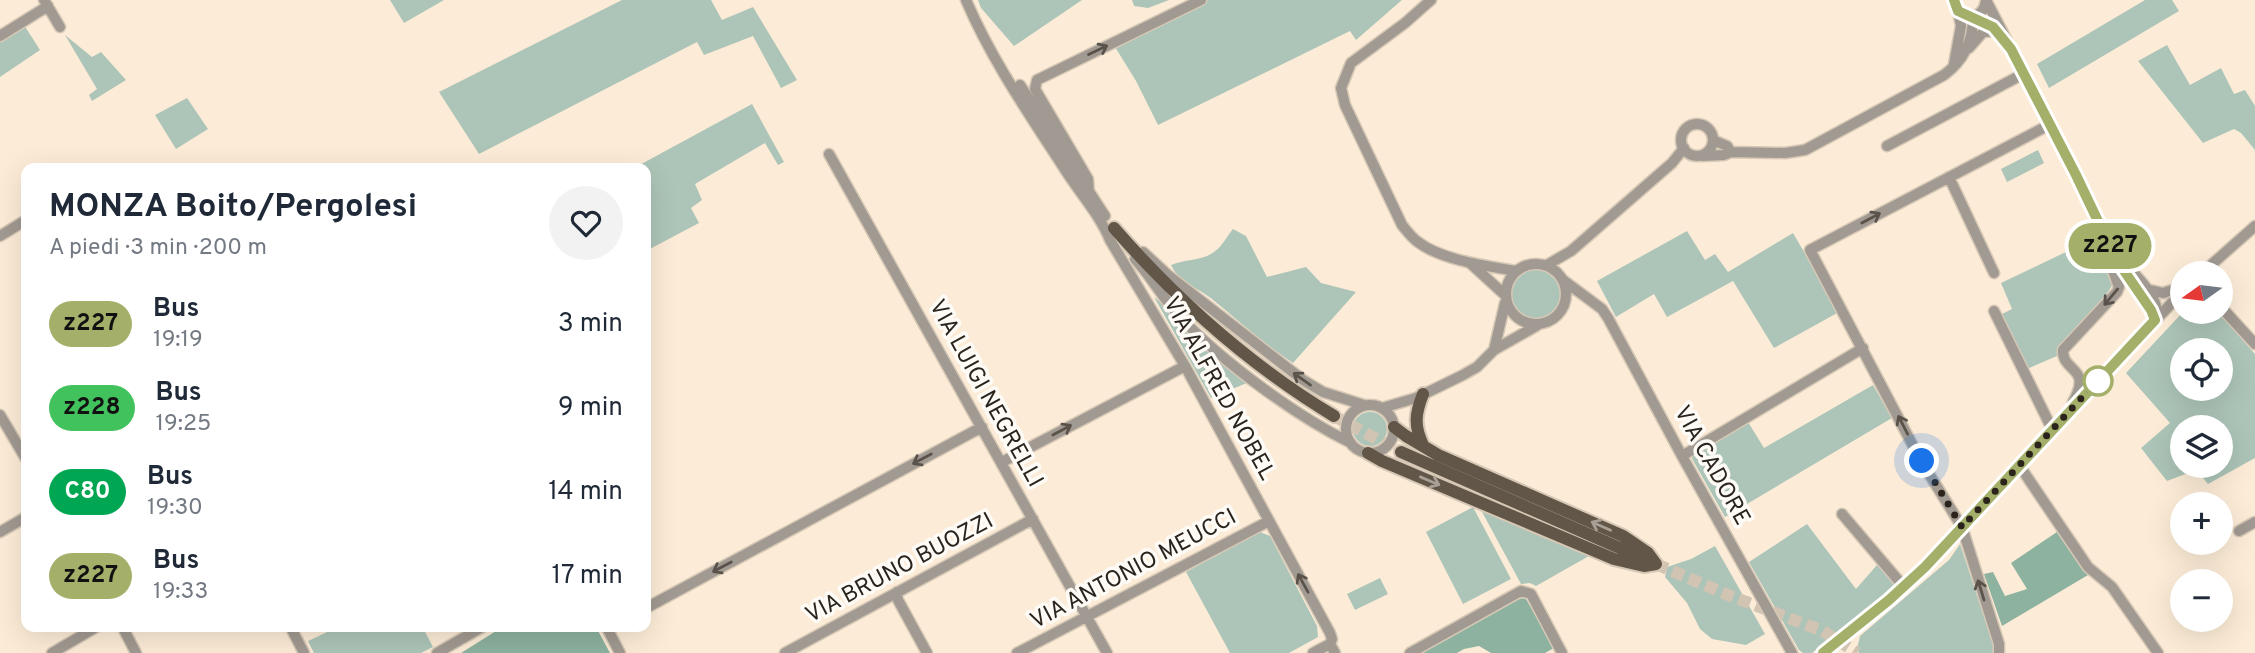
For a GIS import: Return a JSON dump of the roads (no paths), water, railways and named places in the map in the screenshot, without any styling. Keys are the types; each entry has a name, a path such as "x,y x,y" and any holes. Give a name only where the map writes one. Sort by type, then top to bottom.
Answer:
{"main road":[{"path":"1110,228 1185,303"},
{"path":"1138,262 1240,351 1334,416"},
{"path":"1419,396 1415,423 1423,446"},
{"path":"1394,424 1406,436 1457,463 1623,536 1648,553 1656,564"},
{"path":"1401,452 1656,564"},
{"path":"1368,453 1614,559 1644,566 1656,564"}],"street":[{"path":"966,0 1002,68 1056,149"},
{"name":"VIA ALFRED NOBEL","path":"1089,194 1088,179 1035,89 1037,80 1201,0"},
{"path":"1431,0 1351,63 1341,88 1345,105 1402,225 1415,240 1426,247 1469,263 1516,271"},
{"path":"1953,68 1961,26 1954,0"},
{"path":"1973,17 1983,11 1986,0"},
{"path":"1986,0 2051,124 2119,264 2156,315"},
{"path":"0,36 46,3 60,27"},
{"path":"1958,11 1996,31 2011,49"},
{"path":"1966,51 1973,28 1973,17"},
{"path":"1672,163 1688,161 1699,156 1710,150 1713,140 1710,132 1705,127 1692,126 1682,136 1684,148 1689,154 1699,156 1724,155 1731,152 1785,153 1805,150 1944,75 1983,32 1996,31"},
{"path":"1887,146 2025,73"},
{"path":"1998,653 1998,644 1962,527 1922,461 1811,250 2051,124"},
{"path":"1713,140 1727,146 1731,152"},
{"path":"1494,350 1504,317 1508,282 1516,271 1531,264 1547,265 1571,251 1672,163 1684,148"},
{"name":"VIA ALFRED NOBEL","path":"1056,149 1110,228 1110,240 1185,366 1330,633 1332,648"},
{"name":"VIA ALFRED NOBEL","path":"1056,149 1110,228"},
{"name":"VIA LUIGI NEGRELLI","path":"830,154 1107,653"},
{"path":"1949,177 1994,273"},
{"path":"2067,413 2079,390 2080,378 2064,359 2063,349 2119,287 2101,239 2095,212"},
{"path":"0,236 21,223"},
{"path":"2216,261 2255,226"},
{"path":"1110,228 1180,317 1212,348 1286,403 1359,450 1368,453 1380,451 1389,443 1394,424 1419,396"},
{"path":"1110,228 1303,380 1323,392 1382,408 1394,424"},
{"path":"2103,229 2154,300 2156,315"},
{"path":"1382,408 1419,396 1476,367 1494,350 1556,317 1566,301 1567,290 1562,277 1571,251"},
{"path":"1469,263 1506,297 1510,310 1517,318 1538,325"},
{"name":"VIA CADORE","path":"1547,265 1608,318 1792,653"},
{"path":"2147,289 2170,292"},
{"path":"1566,301 1592,302"},
{"path":"1823,653 1904,587 2170,302"},
{"path":"1994,311 2052,429"},
{"path":"2233,320 2255,344"},
{"path":"1682,456 1863,348"},
{"path":"1002,461 1185,366"},
{"path":"1351,443 1346,432 1347,421 1354,411 1364,405"},
{"path":"0,415 21,451"},
{"path":"651,605 982,427"},
{"path":"2019,465 2088,567 2112,587 2158,653"},
{"path":"1842,514 1904,587"},
{"name":"VIA BRUNO BUOZZI","path":"785,653 1032,519"},
{"path":"0,532 21,520"},
{"name":"VIA ANTONIO MEUCCI","path":"1017,653 1269,521"},
{"path":"2239,531 2255,522"},
{"path":"1410,653 1521,591 1531,594 1562,653"},
{"path":"897,592 898,600 927,653"},
{"path":"52,653 88,632"},
{"path":"125,632 136,653"},
{"path":"293,632 304,653"},
{"path":"437,653 474,632"},
{"path":"610,632 620,653"},
{"path":"1313,653 1332,648"}],"tunnel":[{"path":"1334,416 1401,452"},
{"path":"1656,564 1823,631 1857,653"}]}
